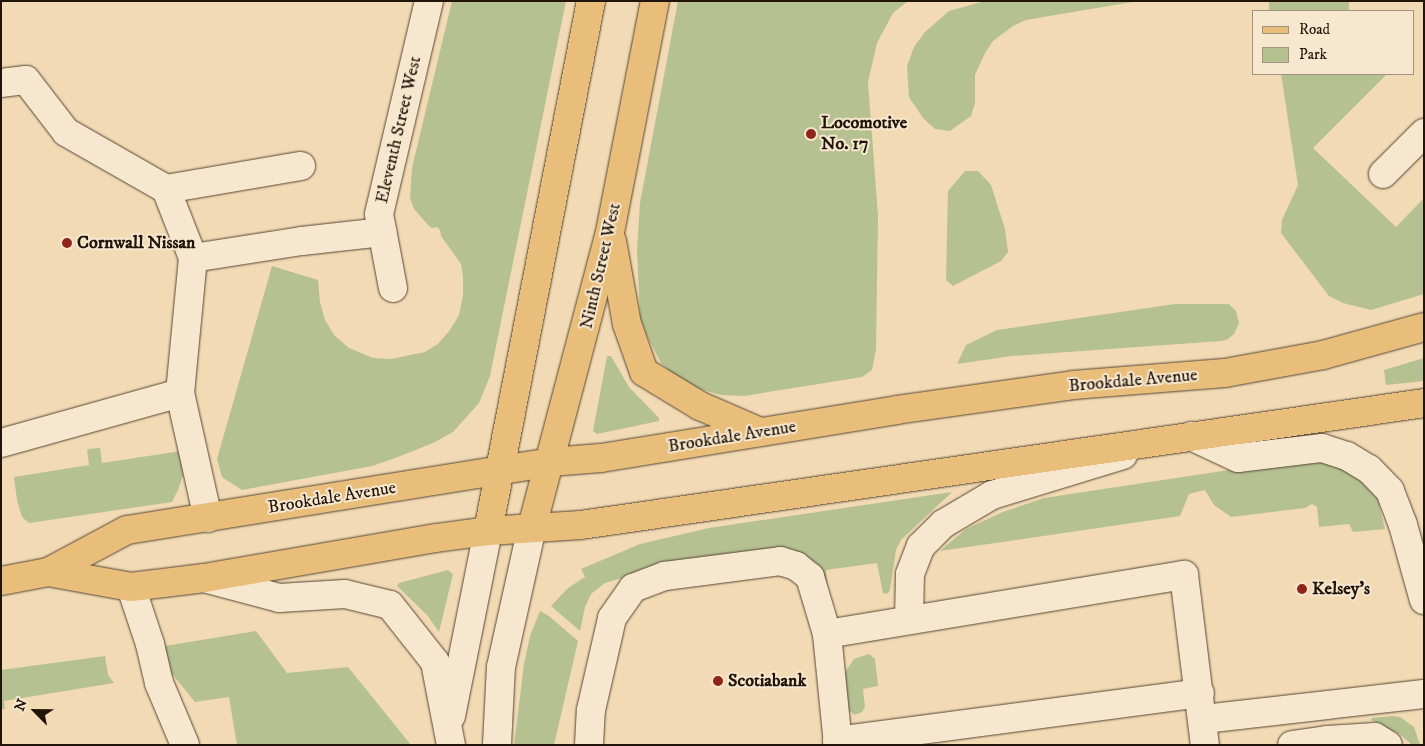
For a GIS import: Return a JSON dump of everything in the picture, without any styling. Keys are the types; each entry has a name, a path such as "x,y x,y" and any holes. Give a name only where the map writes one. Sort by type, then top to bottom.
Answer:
{"main road":[{"path":"488,531 591,1"},
{"name":"Ninth Street West","path":"532,527 610,232 655,1"},
{"path":"610,232 627,324 644,372 700,406 760,432"},
{"name":"Brookdale Avenue","path":"1,581 48,572 127,530 550,462 601,458 1073,385 1225,373 1323,355 1424,327"},
{"name":"Brookdale Avenue","path":"48,572 131,586 204,578 436,538 532,527 582,525 1424,403"}],"street":[{"name":"Eleventh Street West","path":"393,288 379,214 429,1"},
{"path":"1,83 26,80 66,132 166,189 301,166"},
{"path":"1382,174 1424,133"},
{"path":"166,189 192,258 180,393 208,518"},
{"path":"192,258 302,241 382,232"},
{"path":"1,442 180,393"},
{"path":"909,620 910,574 921,546 943,524 992,495 1181,438 1238,458 1322,448 1347,456 1370,469 1390,491 1403,525 1423,595"},
{"path":"497,745 501,668 532,527"},
{"path":"450,737 488,531"},
{"path":"590,745 592,710 612,618 633,588 665,576 780,561 796,566 810,577 827,634 837,743 1200,693"},
{"path":"827,634 1184,574 1204,732 1424,694"},
{"path":"204,578 279,598 345,594 390,604 435,662 450,737"},
{"path":"131,586 150,644 159,684 185,745"},
{"path":"1292,745 1375,737 1388,745"}],"green space":[{"path":"452,1 566,1 490,376 479,403 453,432 433,443 398,457 372,466 242,490 222,477 217,459 272,266 318,280 320,302 325,320 334,335 349,348 373,358 391,359 425,352 438,344 450,330 459,315 463,296 461,264 441,236 440,230 437,227 432,228 429,226 414,209 410,198 412,168"},
{"path":"678,1 908,1 893,13 877,43 868,82 878,216 876,349 872,370 862,377 744,396 721,395 699,389 673,374 661,363 649,340 640,317 637,250 640,203"},
{"path":"985,1 1138,1 1026,20 1013,26 993,41 985,53 975,75 975,103 971,116 950,131 935,129 923,118 909,97 907,66 914,47 925,32 949,11"},
{"path":"1269,1 1349,1 1349,10 1269,10"},
{"path":"1281,75 1386,75 1313,148 1396,227 1424,198 1424,294 1371,310 1343,303 1329,296 1281,233 1282,220 1298,185"},
{"path":"965,171 978,171 991,185 1005,229 1008,252 1001,261 953,286 946,280 948,191"},
{"path":"1175,304 1229,304 1236,311 1239,323 1234,334 1228,339 1221,341 1012,356 957,364 966,345 997,330"},
{"path":"607,356 611,356 629,387 659,418 659,421 597,434 593,431"},
{"path":"1424,358 1424,381 1386,385 1384,370"},
{"path":"100,448 102,463 181,451 183,475 172,502 29,523 22,517 17,500 14,477 89,465 87,449"},
{"path":"1315,457 1339,465 1361,480 1378,500 1385,529 1353,532 1349,524 1319,527 1317,507 1312,504 1305,508 1231,517 1214,505 1205,490 1189,494 1180,516 940,551 966,529 1003,512 1044,498"},
{"path":"952,492 901,540 896,550 890,590 887,594 883,593 877,563 826,570 829,600 772,555 618,579 605,583 591,594 585,607 580,631 551,606 568,588 585,577 581,569 640,544 709,528"},
{"path":"448,570 453,574 439,632 427,615 397,586 399,583"},
{"path":"540,611 549,616 578,641 554,745 514,745 524,664 530,636"},
{"path":"256,631 287,673 348,667 411,745 237,745 229,697 195,702 160,659 159,647"},
{"path":"869,654 875,659 878,686 863,689 865,707 862,712 855,715 848,710 844,674 854,659"},
{"path":"105,656 108,675 114,683 4,701 5,709 1,709 1,670"},
{"path":"1400,717 1414,727 1420,745 1412,745 1401,735 1371,720 1372,718"}],"place":[{"name":"Locomotive No. 17","path":"811,134"},
{"name":"Cornwall Nissan","path":"67,243"},
{"name":"Kelsey's","path":"1302,589"},
{"name":"Scotiabank","path":"718,681"}]}
